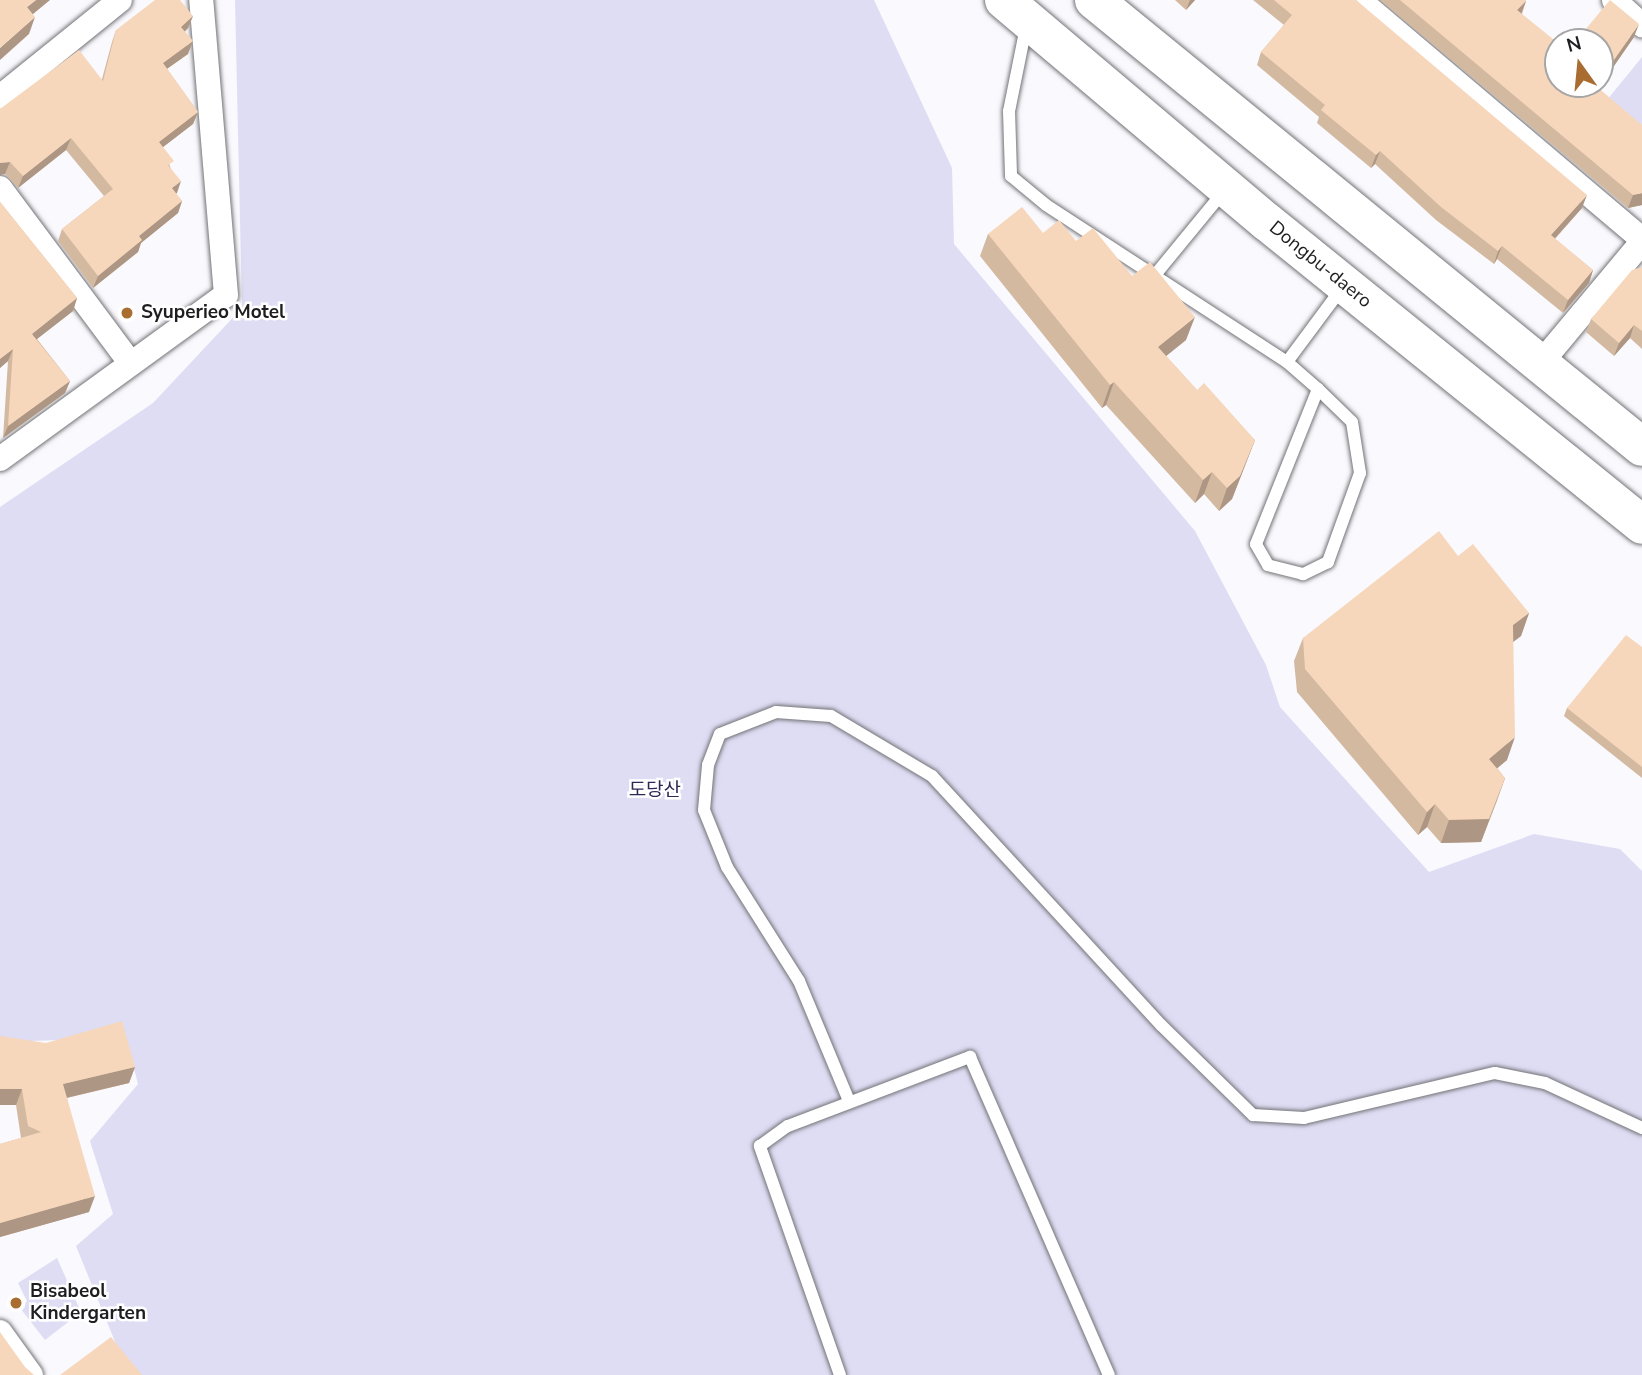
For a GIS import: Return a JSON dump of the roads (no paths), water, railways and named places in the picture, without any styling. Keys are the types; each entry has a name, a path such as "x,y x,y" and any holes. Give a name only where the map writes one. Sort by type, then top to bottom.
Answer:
{"main road":[{"path":"1094,0 1642,447"},
{"name":"Dongbu-daero","path":"1016,10 1226,188 1642,525"}],"street":[{"path":"0,97 120,0"},
{"path":"0,459 226,295 201,0"},
{"path":"1359,0 1642,240 1540,364"},
{"path":"1614,0 1642,25"},
{"path":"0,188 131,364"},
{"path":"0,1332 31,1375"}],"lane":[{"path":"1016,10 1009,111 1011,176 1046,205 1287,362 1318,389 1352,422 1360,473 1328,562 1303,574 1268,565 1256,544 1318,389"},
{"path":"1155,275 1226,188"},
{"path":"1287,362 1344,284"},
{"path":"849,1101 799,981 727,867 704,810 708,765 720,734 776,712 831,716 932,776 1161,1024 1253,1115 1304,1118 1495,1073 1545,1083 1642,1128"},
{"path":"840,1375 760,1146 788,1126 970,1057 1109,1375"}],"place":[{"name":"Syuperieo Motel","path":"127,313"},
{"name":"Bisabeol Kindergarten","path":"16,1303"}],"park label":[{"name":"도당산","path":"655,791"}]}
